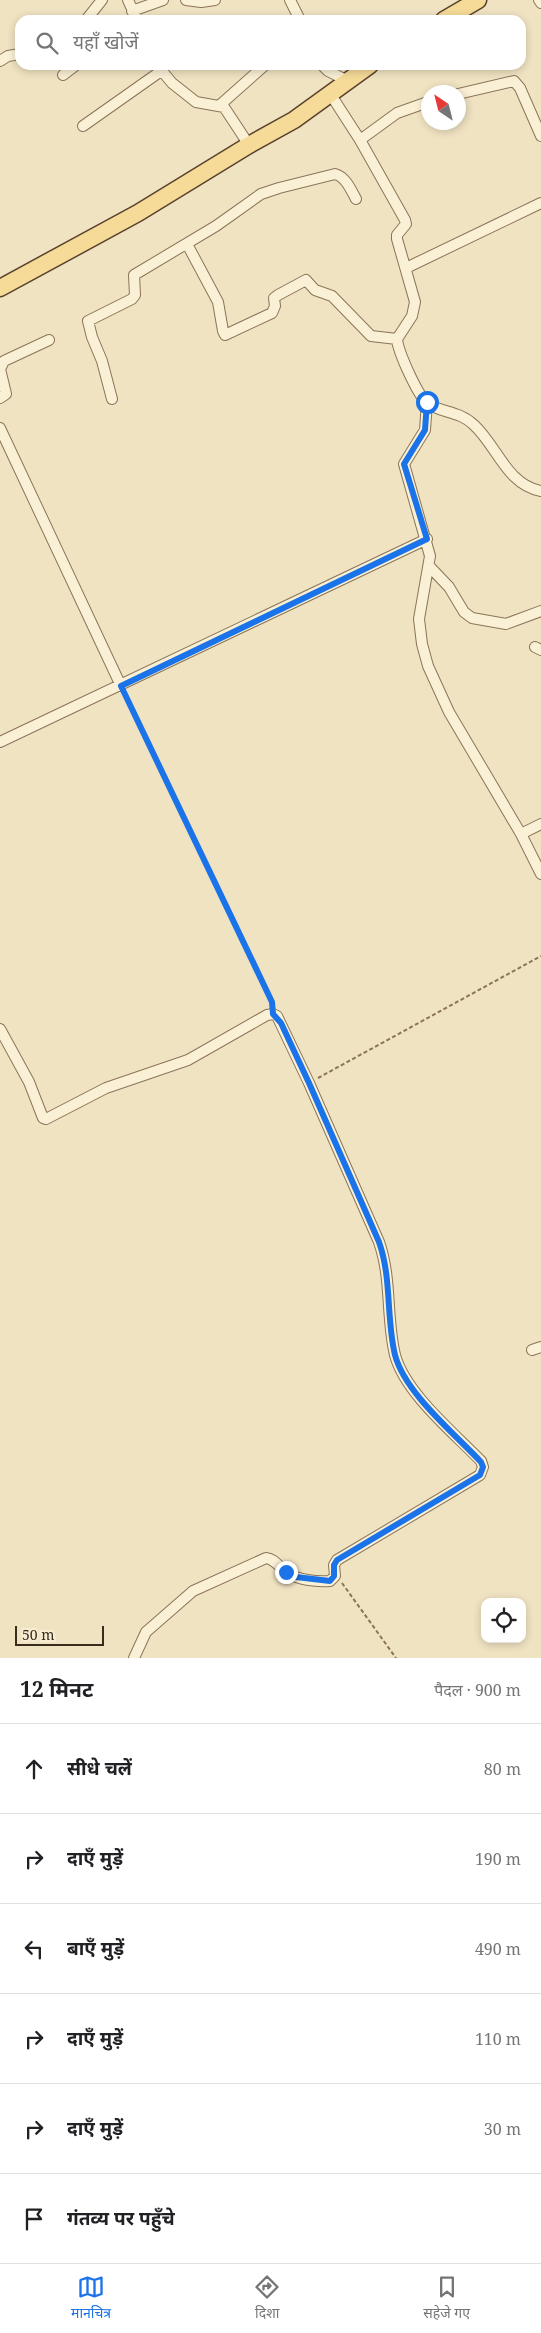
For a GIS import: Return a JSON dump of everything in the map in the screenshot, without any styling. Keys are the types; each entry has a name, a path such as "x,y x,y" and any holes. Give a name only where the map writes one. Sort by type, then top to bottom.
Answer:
{"main road":[{"path":"452,15 478,0"},
{"path":"0,288 138,214 249,145 294,120 363,70"}],"street":[{"path":"90,15 102,0"},
{"path":"128,0 134,15 163,0"},
{"path":"186,0 200,2 216,0"},
{"path":"290,0 298,15"},
{"path":"0,61 8,56 15,55"},
{"path":"63,75 70,70"},
{"path":"83,126 156,70"},
{"path":"161,70 172,83 196,102 220,105 227,109 249,145"},
{"path":"220,105 259,70"},
{"path":"327,70 348,81"},
{"path":"466,92 514,81 520,88 541,136"},
{"path":"331,95 360,140 405,220 406,224 397,234 413,293 414,310 396,339"},
{"path":"360,140 397,113 421,104"},
{"path":"112,399 102,361 92,337 88,321 128,302 135,295 134,275 187,244 261,194 334,174 340,176 345,181 356,199"},
{"path":"406,268 541,203"},
{"path":"187,244 218,302 225,335 272,313 275,310 274,298 306,280 315,290 332,296 371,336 396,339"},
{"path":"396,339 422,397 432,406 457,413 468,419 480,430 516,479 541,491"},
{"path":"0,398 6,394 0,369 4,361 48,340"},
{"path":"427,402 425,430 404,464 427,539 430,556 419,619 422,644 428,666 465,741 521,834 541,874"},
{"path":"0,428 121,686"},
{"path":"0,742 427,539"},
{"path":"429,566 449,587 464,612 472,618 506,624 541,611"},
{"path":"521,834 541,824"},
{"path":"0,1028 30,1082 43,1118 46,1118 116,1084 188,1060 273,1014 281,1023 309,1083 384,1256 394,1346 400,1366 426,1404 481,1462 483,1467 480,1475 337,1560 334,1565 333,1579 324,1581 296,1577 286,1572 272,1560 263,1559 193,1591 146,1632 134,1658"}],"path":[{"path":"121,686 268,994 273,1006 273,1014"},
{"path":"309,1083 541,956"},
{"path":"333,1579 339,1581 348,1590 396,1658"}],"route":[{"path":"286,1572 296,1577 330,1581 334,1576 334,1565 337,1560 480,1475 483,1467 481,1462 422,1400 400,1366 394,1346 384,1256 379,1242 309,1083 281,1023 277,1016 273,1014 272,1002 121,686 427,539 404,464 425,430 427,402"}]}
